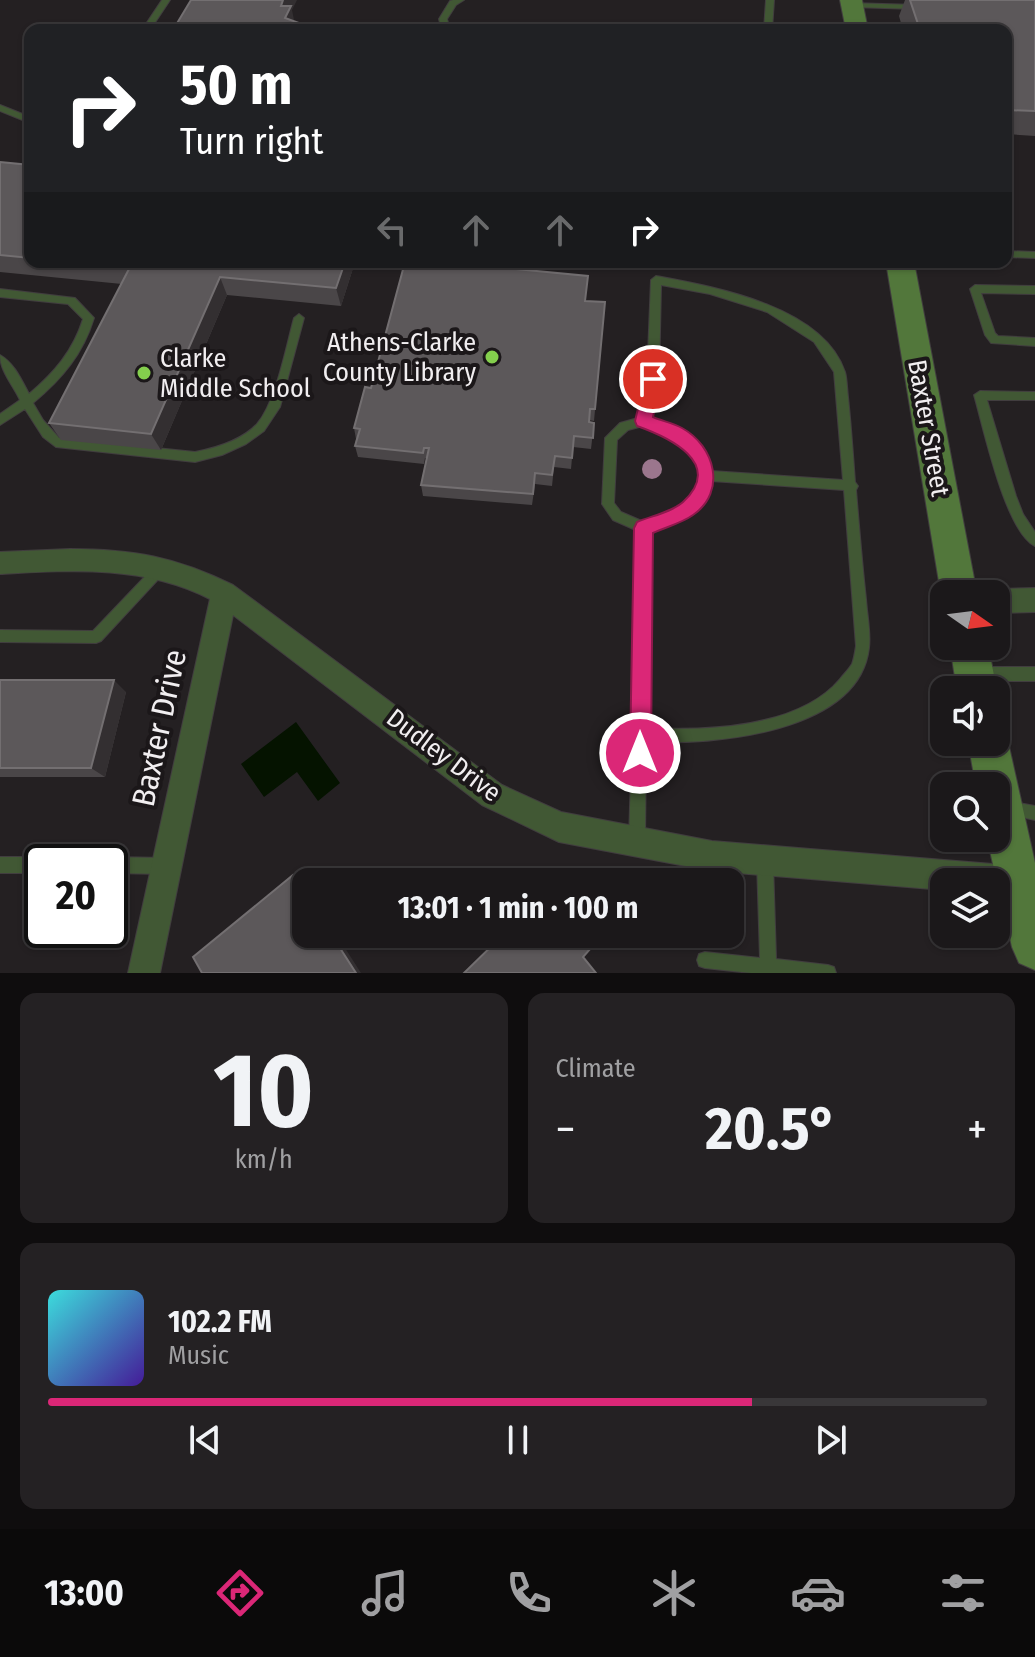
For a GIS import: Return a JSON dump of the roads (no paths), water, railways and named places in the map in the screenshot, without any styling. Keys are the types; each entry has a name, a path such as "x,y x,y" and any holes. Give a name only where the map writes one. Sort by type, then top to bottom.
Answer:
{"main road":[{"path":"852,2 856,24"},
{"name":"Baxter Street","path":"901,268 957,580"},
{"path":"994,756 1018,810 1017,881 1035,947"}],"street":[{"name":"Dudley Drive","path":"0,563 72,560 184,574 224,593 492,795 559,827 712,856 1017,881"},
{"name":"Baxter Drive","path":"144,973 224,593"},
{"path":"1010,601 1035,600"}],"lane":[{"path":"150,24 166,0"},
{"path":"444,24 443,19 453,3 460,0"},
{"path":"768,24 770,0"},
{"path":"852,2 932,8"},
{"path":"0,108 24,116"},
{"path":"1012,254 1035,255"},
{"path":"640,735 676,738 737,733 771,726 802,712 842,686 857,668 863,646 852,486 839,372 818,339 799,324 745,299 656,280 653,379 643,421"},
{"path":"1035,290 975,289 990,335 1003,341 1035,342"},
{"path":"0,293 71,301 89,318 71,361 28,402 0,420"},
{"path":"0,359 15,373 42,431 56,442 195,457 218,452 260,428 274,407 299,318"},
{"path":"1035,396 980,395 1025,535 1035,541"},
{"path":"643,421 677,434 693,447 703,461 707,476 701,493 688,509 644,528 617,516 608,504 611,438 624,426 643,421"},
{"path":"707,476 852,486"},
{"path":"637,842 644,528"},
{"path":"0,636 96,637 160,569"},
{"path":"973,670 1035,674"},
{"path":"765,861 768,967"},
{"path":"0,865 24,865"},
{"path":"128,865 166,866"},
{"path":"705,960 828,973"}],"place":[{"name":"Athens-Clarke County Library","path":"492,357"},
{"name":"Clarke Middle School","path":"144,373"}]}
